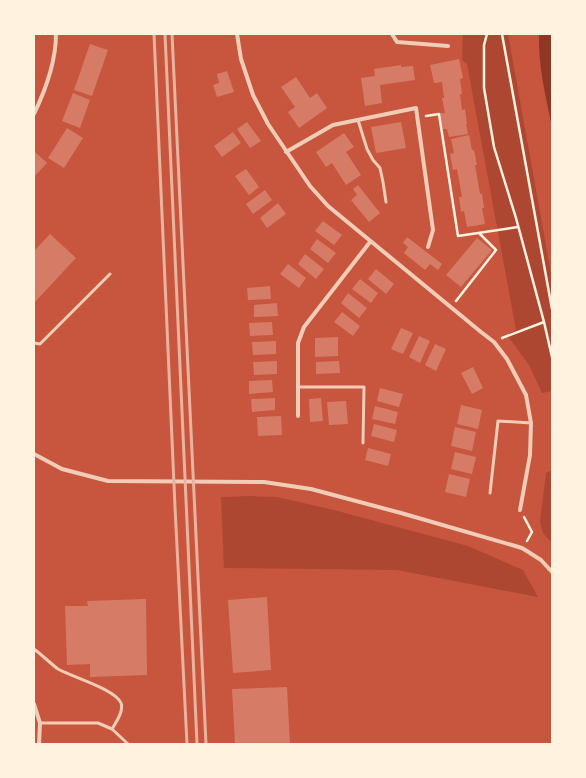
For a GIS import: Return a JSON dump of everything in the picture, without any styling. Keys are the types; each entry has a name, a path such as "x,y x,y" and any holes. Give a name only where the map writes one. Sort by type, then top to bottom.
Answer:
{"street":[{"path":"34,114 51,73 56,34"},
{"path":"237,34 241,59 253,95 268,124 310,186 328,206 370,242 494,342 507,359 526,395 531,423 530,455 520,510"},
{"path":"392,34 397,42 448,46"},
{"path":"286,152 333,125 416,108 433,230 428,247"},
{"path":"298,416 298,343 304,328 370,242"},
{"path":"34,454 62,469 108,481 264,482 319,491 522,548 541,560 552,572"},
{"path":"34,704 40,722 39,744"}],"lane":[{"path":"358,120 367,149 373,160 380,168 386,202"},
{"path":"34,343 40,344 110,274"},
{"path":"298,387 364,387 363,443"},
{"path":"490,493 498,421 531,423"},
{"path":"34,649 58,668 117,697 122,707 112,729"},
{"path":"40,722 98,723 112,729 128,744"}],"path":[{"path":"487,34 484,45 484,88 494,147 518,227 552,357"},
{"path":"502,34 552,308"},
{"path":"417,118 440,114 458,236 518,227"},
{"path":"451,308 496,250 479,233"},
{"path":"494,342 544,322"},
{"path":"520,510 532,532 522,548"}],"shaded area":[{"path":"463,34 508,34 552,279 552,391 542,393 529,365 507,335 516,330 467,64 462,60"},
{"path":"539,34 552,34 552,128 541,70"},
{"path":"552,470 552,543 543,533 540,522 546,473"},
{"path":"221,497 277,497 334,510 468,546 523,570 538,597 397,570 224,568"}],"building":[{"path":"90,44 108,50 92,96 74,90"},
{"path":"459,59 463,78 460,79 462,94 460,94 462,110 465,109 468,134 449,137 447,129 443,129 440,113 445,113 442,98 444,98 442,82 434,83 430,65"},
{"path":"401,65 401,67 413,66 415,80 380,85 382,103 365,106 361,78 375,76 374,69"},
{"path":"227,71 234,92 217,97 213,85 219,83 217,74"},
{"path":"296,77 310,98 317,93 327,108 299,128 288,112 295,107 281,87"},
{"path":"73,93 90,100 80,128 62,121"},
{"path":"247,122 261,141 250,148 237,129"},
{"path":"401,122 406,148 376,153 371,127"},
{"path":"67,128 83,138 64,168 48,158"},
{"path":"233,132 241,143 222,157 214,146"},
{"path":"344,133 354,147 346,152 361,175 346,185 332,163 326,167 316,152"},
{"path":"469,135 477,165 475,165 480,194 482,193 484,208 482,208 485,224 467,227 464,211 461,212 459,197 462,197 457,169 453,170 450,154 454,153 451,139"},
{"path":"34,151 47,163 34,177"},
{"path":"246,169 259,187 249,195 235,176"},
{"path":"358,185 380,213 369,222 351,200 357,195 353,189"},
{"path":"265,190 272,200 253,214 246,204"},
{"path":"278,203 286,214 267,228 260,218"},
{"path":"323,221 342,235 334,245 315,231"},
{"path":"50,234 76,258 34,303 34,251"},
{"path":"407,237 442,264 438,270 430,264 425,270 404,253 408,247 403,243"},
{"path":"477,238 492,250 461,287 446,275"},
{"path":"317,239 336,253 328,263 310,249"},
{"path":"305,254 324,269 316,279 298,264"},
{"path":"288,264 306,278 299,288 280,274"},
{"path":"376,269 394,284 386,294 368,279"},
{"path":"360,279 378,293 371,303 352,289"},
{"path":"270,286 271,299 248,300 247,288"},
{"path":"348,293 367,308 359,318 341,303"},
{"path":"277,303 278,316 254,317 254,305"},
{"path":"342,312 360,326 353,336 334,322"},
{"path":"272,322 273,335 250,336 249,323"},
{"path":"401,328 413,333 403,354 391,349"},
{"path":"419,336 430,341 420,363 409,357"},
{"path":"338,337 338,356 315,357 315,338"},
{"path":"276,341 276,354 253,355 252,342"},
{"path":"435,344 446,349 436,371 425,365"},
{"path":"277,361 277,374 254,375 253,362"},
{"path":"339,361 340,373 316,374 316,362"},
{"path":"473,367 483,388 472,394 461,373"},
{"path":"272,380 273,392 249,394 249,381"},
{"path":"380,388 403,394 399,407 377,401"},
{"path":"275,398 275,410 252,412 251,399"},
{"path":"321,398 323,421 310,422 309,399"},
{"path":"346,401 348,424 329,425 327,402"},
{"path":"461,405 482,410 478,429 457,424"},
{"path":"375,406 398,412 395,424 372,419"},
{"path":"281,416 282,435 258,436 257,417"},
{"path":"374,424 397,430 394,442 371,436"},
{"path":"455,427 476,432 472,451 451,446"},
{"path":"368,448 391,454 388,466 365,460"},
{"path":"455,452 476,457 472,474 451,469"},
{"path":"449,474 470,479 466,497 445,492"},
{"path":"267,597 271,670 233,673 228,600"},
{"path":"146,599 147,675 90,677 90,664 67,665 65,606 88,606 87,601"},
{"path":"287,687 290,744 235,744 232,689"}],"railway":[{"path":"154,34 187,744"},
{"path":"165,34 197,744"},
{"path":"172,34 206,744"}]}
